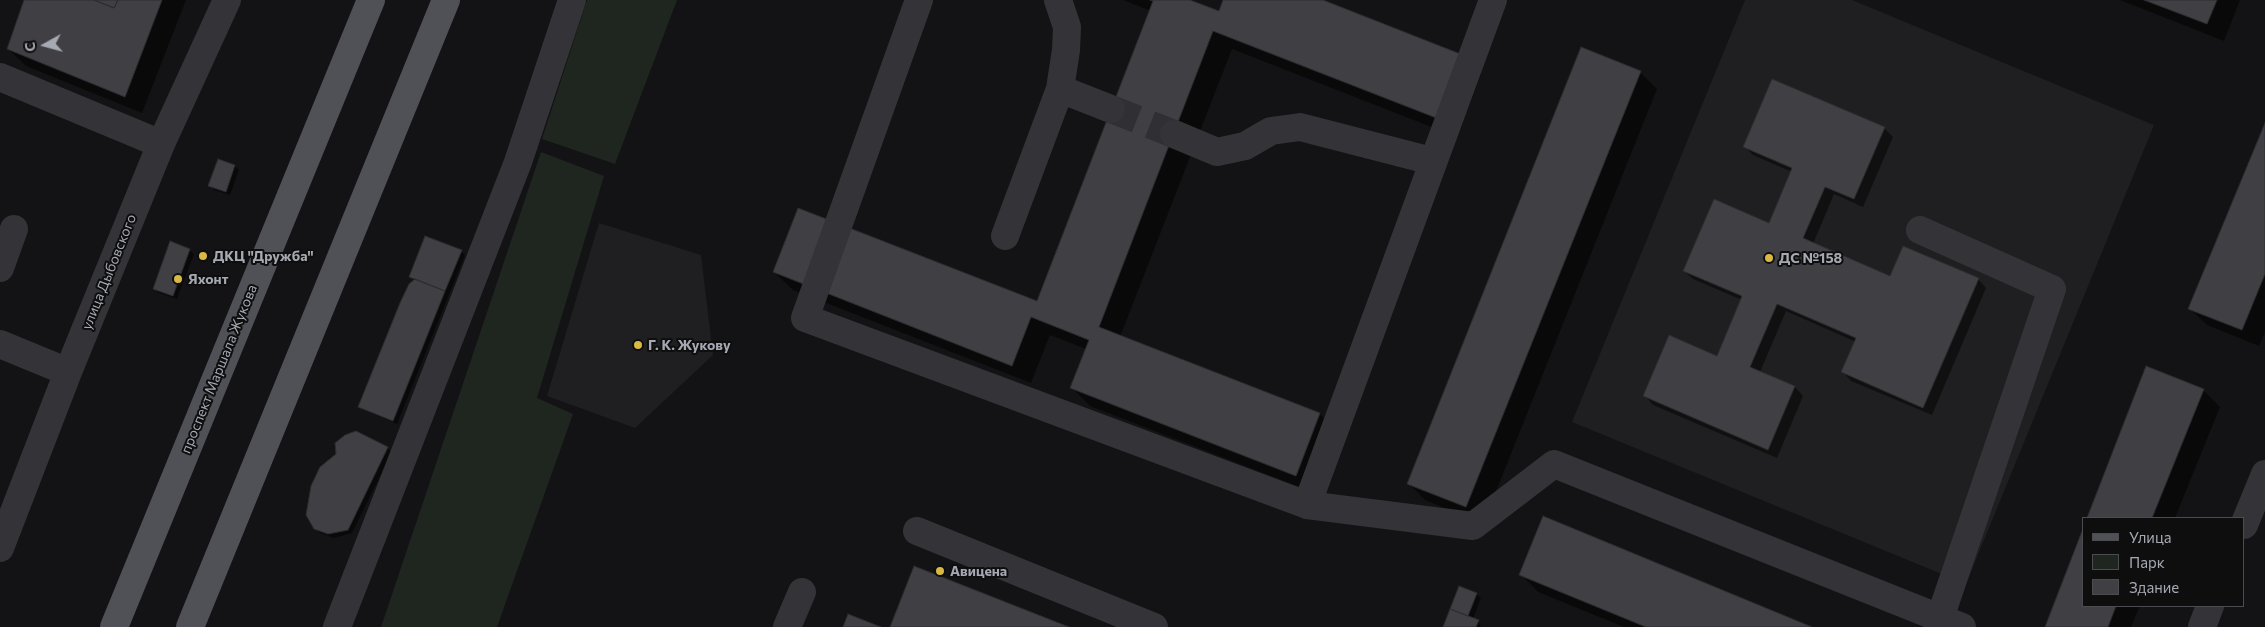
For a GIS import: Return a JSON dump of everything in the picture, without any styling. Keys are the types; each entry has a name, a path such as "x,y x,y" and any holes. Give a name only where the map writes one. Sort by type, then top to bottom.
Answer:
{"main road":[{"name":"проспект Маршала Жукова","path":"114,627 371,0"},
{"path":"190,627 446,0"}],"street":[{"name":"улица Дыбовского","path":"0,548 68,372 161,144 227,0"},
{"path":"337,627 518,162 572,0"},
{"path":"919,0 805,318 1307,505 1473,526 1554,464 1951,623 2052,289 1920,230"},
{"path":"1005,236 1060,88 1066,50 1067,27 1058,0"},
{"path":"1307,505 1432,161 1493,0"},
{"path":"0,77 161,144"},
{"path":"1060,88 1111,109"},
{"path":"1174,134 1217,152 1246,146 1271,131 1300,127 1432,161"},
{"path":"0,268 14,230"},
{"path":"0,344 68,372"},
{"path":"2245,524 2265,474"},
{"path":"917,531 1154,627"},
{"path":"787,627 802,592"},
{"path":"2202,627 2210,607"}],"shaded area":[{"path":"1745,0 1852,0 2154,125 1966,584 1572,422"},
{"path":"599,223 701,255 713,355 635,428 547,396"}],"green space":[{"path":"587,0 677,0 615,164 542,139"},
{"path":"541,152 604,176 537,398 573,414 497,627 381,627"}],"building":[{"path":"24,0 94,0 114,8 118,0 162,0 125,97 7,49"},
{"path":"94,0 118,0 114,8"},
{"path":"1150,0 1190,0 1219,11 1223,0 1323,0 1463,55 1439,119 1213,31 1099,327 1320,413 1296,476 1070,388 1089,340 1031,317 1012,366 773,272 798,208 1037,301 1153,1"},
{"path":"2144,0 2217,0 2207,24"},
{"path":"1581,47 1641,71 1466,507 1407,484"},
{"name":"ДС №158","path":"1772,79 1885,127 1854,199 1825,187 1803,238 1890,276 1903,246 1979,278 1923,408 1841,372 1856,338 1777,304 1750,367 1795,386 1768,450 1643,396 1669,335 1717,356 1742,296 1683,271 1714,199 1769,223 1792,168 1743,147"},
{"path":"2265,123 2265,274 2242,330 2188,309"},
{"path":"218,159 235,165 226,192 208,186"},
{"path":"425,236 462,250 445,291 409,277"},
{"path":"170,241 190,249 173,296 153,289"},
{"path":"415,279 445,291 393,421 358,407 400,303 409,284"},
{"path":"2146,366 2204,389 2152,517 2087,517"},
{"path":"356,431 388,447 348,530 328,534 314,529 306,515 311,486 320,467 336,454 335,443 345,435"},
{"path":"1543,516 1812,627 1646,627 1519,575"},
{"path":"2082,531 2082,607 2116,607 2108,627 2045,627"},
{"path":"914,566 1069,627 890,627"},
{"path":"1459,586 1477,593 1468,616 1450,609"},
{"path":"1450,609 1479,620 1476,627 1443,627"},
{"path":"848,614 881,627 843,627"}],"tunnel":[{"path":"1111,109 1174,134"}],"place":[{"name":"ДКЦ \"Дружба\"","path":"203,256"},
{"name":"ДС №158","path":"1769,258"},
{"name":"Яхонт","path":"178,279"},
{"name":"Г. К. Жукову","path":"638,345"},
{"name":"Авицена","path":"940,571"}]}
